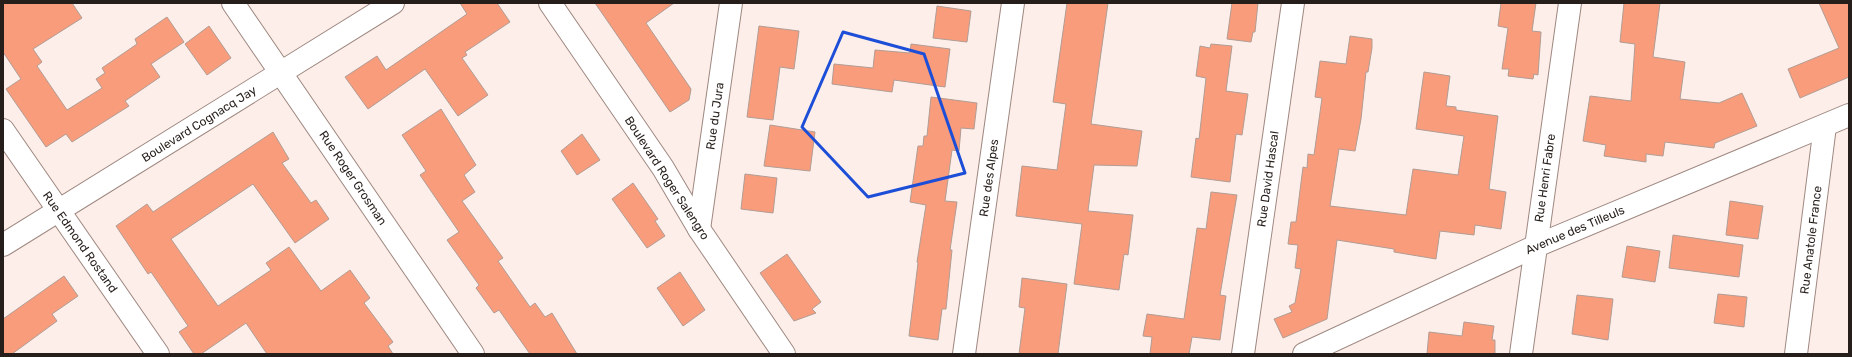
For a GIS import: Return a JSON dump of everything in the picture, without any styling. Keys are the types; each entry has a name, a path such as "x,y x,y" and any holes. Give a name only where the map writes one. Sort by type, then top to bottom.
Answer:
{"street":[{"name":"Rue Roger Grosman","path":"233,3 473,354"},
{"name":"Boulevard Cognacq Jay","path":"3,245 59,212 393,3"},
{"name":"Boulevard Roger Salengro","path":"550,3 663,168 699,229 784,354"},
{"name":"Rue du Jura","path":"699,229 731,3"},
{"name":"Rue des Alpes","path":"964,354 1013,3"},
{"name":"Rue David Hascal","path":"1243,354 1293,3"},
{"name":"Rue Henri Fabre","path":"1521,354 1570,3"},
{"name":"Avenue des Tilleuls","path":"1304,354 1536,246 1849,116"},
{"name":"Rue Anatole France","path":"1796,354 1825,126"},
{"name":"Rue Edmond Rostand","path":"3,130 158,354"}],"highlighted area":[{"path":"843,32 924,54 965,173 868,197 802,127"}],"building":[{"path":"3,3 72,3 82,18 33,49 42,62 37,66 67,110 102,88 96,79 105,73 102,68 137,44 135,39 167,17 184,42 151,64 160,77 125,101 129,106 72,142 66,134 46,147 6,89 21,79 3,52"},
{"path":"460,3 497,3 510,22 465,52 467,55 462,58 488,95 458,116 425,69 368,109 345,77 377,56 386,70 467,14"},
{"path":"595,3 674,3 646,23 691,89 689,100 670,112"},
{"path":"1067,3 1108,3 1091,124 1142,131 1137,166 1094,165 1088,211 1133,215 1128,255 1124,254 1119,290 1074,284 1082,224 1016,216 1022,166 1057,170 1066,104 1053,102"},
{"path":"1232,3 1258,3 1255,32 1253,32 1251,42 1227,39"},
{"path":"1501,3 1536,3 1532,31 1541,32 1538,75 1534,74 1533,79 1508,76 1509,69 1502,69 1508,28 1498,26"},
{"path":"1624,3 1660,3 1653,57 1685,62 1680,99 1719,103 1742,93 1757,126 1715,143 1714,148 1665,142 1663,156 1646,154 1646,162 1604,156 1606,145 1583,141 1590,96 1631,101 1635,44 1620,42"},
{"path":"1819,3 1849,3 1849,77 1800,98 1788,69 1839,48"},
{"path":"937,6 971,11 967,42 933,38"},
{"path":"209,26 231,58 207,75 185,44"},
{"path":"759,26 799,31 794,69 780,67 773,120 747,117"},
{"path":"1350,36 1372,39 1372,48 1368,72 1366,72 1361,119 1355,151 1339,149 1330,206 1406,215 1413,169 1458,175 1464,136 1416,129 1424,72 1450,76 1446,106 1456,107 1456,110 1498,116 1489,189 1506,192 1501,229 1475,225 1474,235 1440,231 1436,259 1394,252 1394,249 1337,240 1327,319 1283,338 1274,319 1292,312 1289,306 1295,303 1301,269 1295,268 1298,245 1288,244 1291,222 1296,222 1303,167 1307,168 1308,154 1314,155 1322,98 1315,97 1320,61 1346,64"},
{"path":"911,44 950,49 945,87 894,80 892,92 832,84 834,64 873,68 875,50 910,53"},
{"path":"1211,44 1232,46 1226,91 1248,94 1242,135 1236,134 1230,182 1191,177 1196,138 1199,139 1206,78 1196,76 1200,46 1210,48"},
{"path":"931,97 977,103 974,129 961,128 959,151 952,150 945,201 957,202 950,250 952,250 946,309 942,309 938,340 909,336 917,262 926,205 910,202 918,146 923,146 924,136 927,136"},
{"path":"441,109 476,165 464,175 475,192 462,201 503,258 498,261 530,307 535,303 545,317 552,313 577,354 530,354 499,310 494,313 476,288 479,285 447,240 459,232 420,175 426,171 402,135"},
{"path":"770,125 815,132 810,171 764,166"},
{"path":"273,132 289,159 282,163 311,203 316,200 329,219 295,243 253,184 171,239 218,306 271,270 266,263 289,247 321,291 350,270 370,298 364,303 393,342 388,346 393,354 267,354 246,323 201,354 194,354 179,332 188,326 151,272 148,274 116,226 147,204 153,212"},
{"path":"582,134 600,160 577,175 561,151"},
{"path":"745,174 777,178 773,213 741,209"},
{"path":"633,183 658,219 655,221 665,236 647,248 612,199"},
{"path":"1211,192 1237,195 1220,295 1226,296 1220,340 1192,337 1189,354 1150,354 1152,337 1143,336 1147,314 1184,319 1197,228 1206,229"},
{"path":"1730,201 1763,206 1758,239 1726,235"},
{"path":"1673,235 1743,245 1739,277 1669,268"},
{"path":"1627,246 1660,251 1655,282 1622,277"},
{"path":"787,254 821,302 812,309 816,313 794,321 760,273"},
{"path":"680,272 705,310 683,326 657,288"},
{"path":"64,276 78,296 52,314 57,321 12,354 3,354 3,319"},
{"path":"1022,278 1067,284 1058,354 1019,354 1025,308 1019,307"},
{"path":"1718,294 1747,297 1744,327 1714,323"},
{"path":"1577,295 1613,299 1608,340 1572,334"},
{"path":"1464,322 1494,326 1492,340 1495,340 1495,354 1427,354 1429,332 1462,336"}]}
